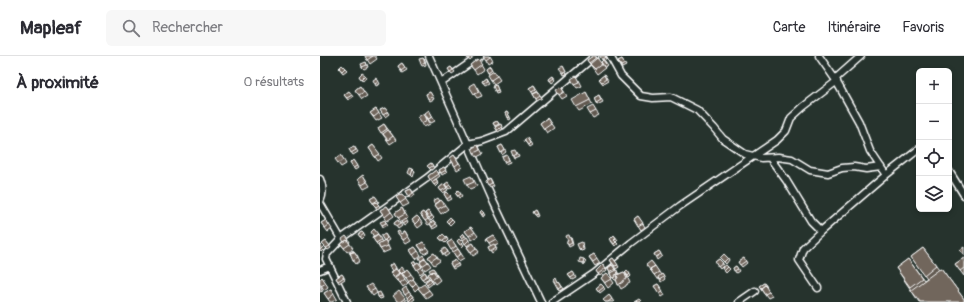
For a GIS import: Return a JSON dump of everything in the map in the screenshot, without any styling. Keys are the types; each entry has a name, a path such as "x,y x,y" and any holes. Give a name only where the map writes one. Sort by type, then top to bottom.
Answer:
{"street":[{"path":"429,56 541,302"},
{"path":"441,83 480,56"},
{"path":"347,302 326,259 327,254 341,239 427,178 468,144 506,132 595,56"},
{"path":"610,56 621,76 642,96 654,98 671,97 697,110 723,139 745,154 761,158 778,157 792,159 810,170 828,173 842,168 854,167 866,169 881,167"},
{"path":"820,56 836,80 859,122 870,151 886,175"},
{"path":"552,302 595,273 631,243 680,206 777,140 786,131 791,118 836,80 861,56"},
{"path":"818,288 799,260 802,248 886,175 916,151"},
{"path":"770,158 786,180 811,221 821,231"},
{"path":"952,176 964,195"},
{"path":"320,179 323,186 320,203 341,239"},
{"path":"320,270 330,266"},
{"path":"739,302 755,291"}],"building":[{"path":"365,56 373,56 367,60"},
{"path":"483,56 489,56 490,57 486,60"},
{"path":"593,56 597,57 589,63 587,60"},
{"path":"600,56 605,56 606,57 602,60"},
{"path":"423,58 425,62 421,64 419,59"},
{"path":"597,58 602,64 595,69 590,64"},
{"path":"478,59 482,64 474,70 470,65"},
{"path":"622,59 625,64 621,66 618,61"},
{"path":"603,60 606,64 604,66 601,62"},
{"path":"366,62 367,65 362,67 361,64"},
{"path":"402,63 405,68 401,71 398,66"},
{"path":"342,65 345,68 342,71 339,68"},
{"path":"490,66 492,70 488,73 486,69"},
{"path":"563,66 566,72 563,73 559,68"},
{"path":"451,67 453,70 450,72 448,69"},
{"path":"494,71 497,76 491,80 488,75"},
{"path":"362,73 365,75 361,79 359,76"},
{"path":"604,75 606,79 602,82 599,79"},
{"path":"553,76 554,78 550,81 549,79"},
{"path":"576,76 579,82 574,84 571,79"},
{"path":"376,78 378,82 375,84 373,80"},
{"path":"486,78 487,81 483,83 482,81"},
{"path":"474,83 479,92 474,94 469,86"},
{"path":"496,85 498,90 495,91 493,86"},
{"path":"534,85 536,89 532,92 529,88"},
{"path":"360,86 364,92 359,95 355,90"},
{"path":"561,87 564,92 559,95 556,90"},
{"path":"349,91 352,95 347,98 344,95"},
{"path":"430,92 433,97 428,99 426,94"},
{"path":"538,92 540,96 536,99 533,94"},
{"path":"586,92 590,100 576,107 572,100"},
{"path":"599,95 601,100 596,103 594,98"},
{"path":"593,106 596,111 590,114 587,109"},
{"path":"385,108 388,112 383,115 380,110"},
{"path":"376,109 379,113 374,117 370,113"},
{"path":"429,110 433,117 428,119 425,113"},
{"path":"507,112 510,117 507,118 505,113"},
{"path":"424,113 427,120 422,123 418,117"},
{"path":"547,118 551,124 544,129 540,123"},
{"path":"497,121 499,124 495,126 493,123"},
{"path":"384,124 387,129 381,133 378,128"},
{"path":"501,124 502,127 497,130 495,127"},
{"path":"388,130 393,136 388,140 383,134"},
{"path":"527,138 530,143 528,145 524,140"},
{"path":"373,145 380,154 375,157 369,148"},
{"path":"478,145 480,150 474,153 472,148"},
{"path":"502,145 505,150 501,153 498,147"},
{"path":"354,146 356,150 351,153 349,149"},
{"path":"515,150 517,154 513,156 511,151"},
{"path":"341,155 344,160 338,163 335,159"},
{"path":"454,155 459,163 455,166 450,158"},
{"path":"507,155 509,160 504,162 502,157"},
{"path":"353,160 357,166 353,168 350,163"},
{"path":"431,163 433,166 429,168 427,166"},
{"path":"444,167 446,170 441,173 439,170"},
{"path":"410,168 413,169 411,175 408,173"},
{"path":"436,170 439,174 430,180 428,176"},
{"path":"363,175 367,182 362,185 358,179"},
{"path":"471,176 474,182 467,185 464,179"},
{"path":"436,179 438,182 434,185 432,182"},
{"path":"490,179 492,184 488,186 486,182"},
{"path":"448,182 450,185 447,187 445,184"},
{"path":"444,184 447,188 441,191 439,188"},
{"path":"411,189 413,193 409,196 406,191"},
{"path":"458,190 461,194 458,196 455,193"},
{"path":"447,192 451,196 447,199 444,194"},
{"path":"402,194 406,199 400,203 396,197"},
{"path":"375,196 378,200 373,203 370,199"},
{"path":"438,198 440,201 435,204 433,201"},
{"path":"441,200 445,205 438,209 435,205"},
{"path":"376,202 379,205 376,207 373,204"},
{"path":"387,206 391,212 385,217 380,210"},
{"path":"402,208 405,214 398,218 395,213"},
{"path":"482,210 485,213 482,215 480,212"},
{"path":"535,210 537,214 534,215 532,212"},
{"path":"428,211 432,216 429,218 425,213"},
{"path":"423,212 428,219 425,221 420,214"},
{"path":"417,216 420,219 415,224 412,220"},
{"path":"638,216 643,223 638,226 634,219"},
{"path":"450,217 452,219 448,223 446,221"},
{"path":"405,219 407,221 402,224 401,222"},
{"path":"326,220 329,225 325,228 321,223"},
{"path":"385,220 386,223 382,225 380,222"},
{"path":"398,220 400,224 396,227 394,223"},
{"path":"434,221 436,224 432,227 430,223"},
{"path":"471,227 475,232 469,236 465,231"},
{"path":"374,229 378,234 374,237 371,232"},
{"path":"399,231 401,234 405,231 408,237 403,240 397,232"},
{"path":"362,232 364,234 360,237 358,234"},
{"path":"463,233 465,236 462,238 460,236"},
{"path":"378,234 381,240 376,243 372,237"},
{"path":"385,234 387,238 384,241 381,236"},
{"path":"443,234 447,238 443,241 439,238"},
{"path":"493,235 496,239 489,243 486,239"},
{"path":"568,235 572,243 568,245 566,236"},
{"path":"614,235 616,238 614,240 616,242 614,244 610,239"},
{"path":"346,236 349,240 344,242 342,239"},
{"path":"467,237 469,240 465,244 463,240"},
{"path":"459,239 463,243 460,245 457,241"},
{"path":"347,240 350,244 344,248 341,244"},
{"path":"385,240 388,246 380,249 378,244"},
{"path":"452,240 456,246 451,250 447,243"},
{"path":"326,241 330,246 326,248 322,244"},
{"path":"423,242 427,247 422,250 418,245"},
{"path":"582,242 583,248 579,249 577,244"},
{"path":"473,243 476,248 471,252 467,247"},
{"path":"494,244 496,247 490,251 488,247"},
{"path":"415,247 418,251 413,255 410,250"},
{"path":"964,247 964,255 960,250"},
{"path":"445,248 448,252 443,255 441,251"},
{"path":"923,248 936,265 924,275 911,257"},
{"path":"458,249 461,254 456,257 453,252"},
{"path":"354,251 358,257 353,260 350,253"},
{"path":"659,251 661,254 656,257 654,254"},
{"path":"434,253 437,257 431,261 428,257"},
{"path":"594,254 597,259 593,262 589,257"},
{"path":"724,254 728,258 724,262 720,258"},
{"path":"423,255 425,258 421,261 419,258"},
{"path":"425,258 428,262 422,266 420,262"},
{"path":"580,258 584,259 583,263 579,262"},
{"path":"613,258 618,265 615,266 610,260"},
{"path":"744,258 746,261 740,265 738,262"},
{"path":"964,258 964,268 960,271 955,264"},
{"path":"719,259 723,263 718,267 715,262"},
{"path":"908,259 922,278 910,287 896,268"},
{"path":"456,260 458,264 452,267 450,263"},
{"path":"651,261 655,266 650,269 651,271 646,265"},
{"path":"418,262 422,267 417,270 414,265"},
{"path":"393,263 396,268 392,271 389,266"},
{"path":"603,264 606,268 598,274 596,271"},
{"path":"612,265 615,269 610,272 608,268"},
{"path":"726,265 728,267 724,271 722,268"},
{"path":"655,266 659,272 654,275 650,269"},
{"path":"736,266 738,269 734,271 733,268"},
{"path":"402,267 405,271 402,274 398,270"},
{"path":"433,268 436,272 433,271 431,273 429,270"},
{"path":"941,268 964,299 964,302 920,302 911,290"},
{"path":"396,269 399,273 394,277 390,273"},
{"path":"407,269 411,274 406,278 402,273"},
{"path":"617,270 618,274 613,278 611,273"},
{"path":"627,270 630,274 628,276 625,272"},
{"path":"433,271 437,276 432,280 428,274"},
{"path":"425,272 427,276 422,279 420,276"},
{"path":"573,272 575,275 571,278 568,275"},
{"path":"624,272 627,279 618,285 616,279 618,278 617,275"},
{"path":"401,273 405,279 400,283 395,277"},
{"path":"607,273 612,279 605,283 601,278"},
{"path":"342,274 344,277 338,281 336,278"},
{"path":"662,274 664,277 659,280 658,277"},
{"path":"322,277 326,283 321,286 320,279"},
{"path":"430,278 432,281 427,285 425,282"},
{"path":"556,278 562,287 559,289 554,280"},
{"path":"413,279 416,283 412,287 408,282"},
{"path":"764,283 767,287 765,285 761,288 759,286"},
{"path":"371,284 375,289 370,292 366,287"},
{"path":"424,284 429,290 423,294 418,288"},
{"path":"601,284 604,287 599,291 596,288"},
{"path":"658,284 663,291 659,293 654,286"},
{"path":"765,285 769,292 765,294 761,288"},
{"path":"406,287 409,292 405,295 402,290"},
{"path":"331,289 334,294 328,299 324,293"},
{"path":"399,291 405,298 398,302 393,296"},
{"path":"380,292 382,296 378,297 377,293"},
{"path":"411,294 413,297 409,301 407,298"},
{"path":"609,295 612,299 605,302 603,300"},
{"path":"639,299 641,301 634,302"}]}
